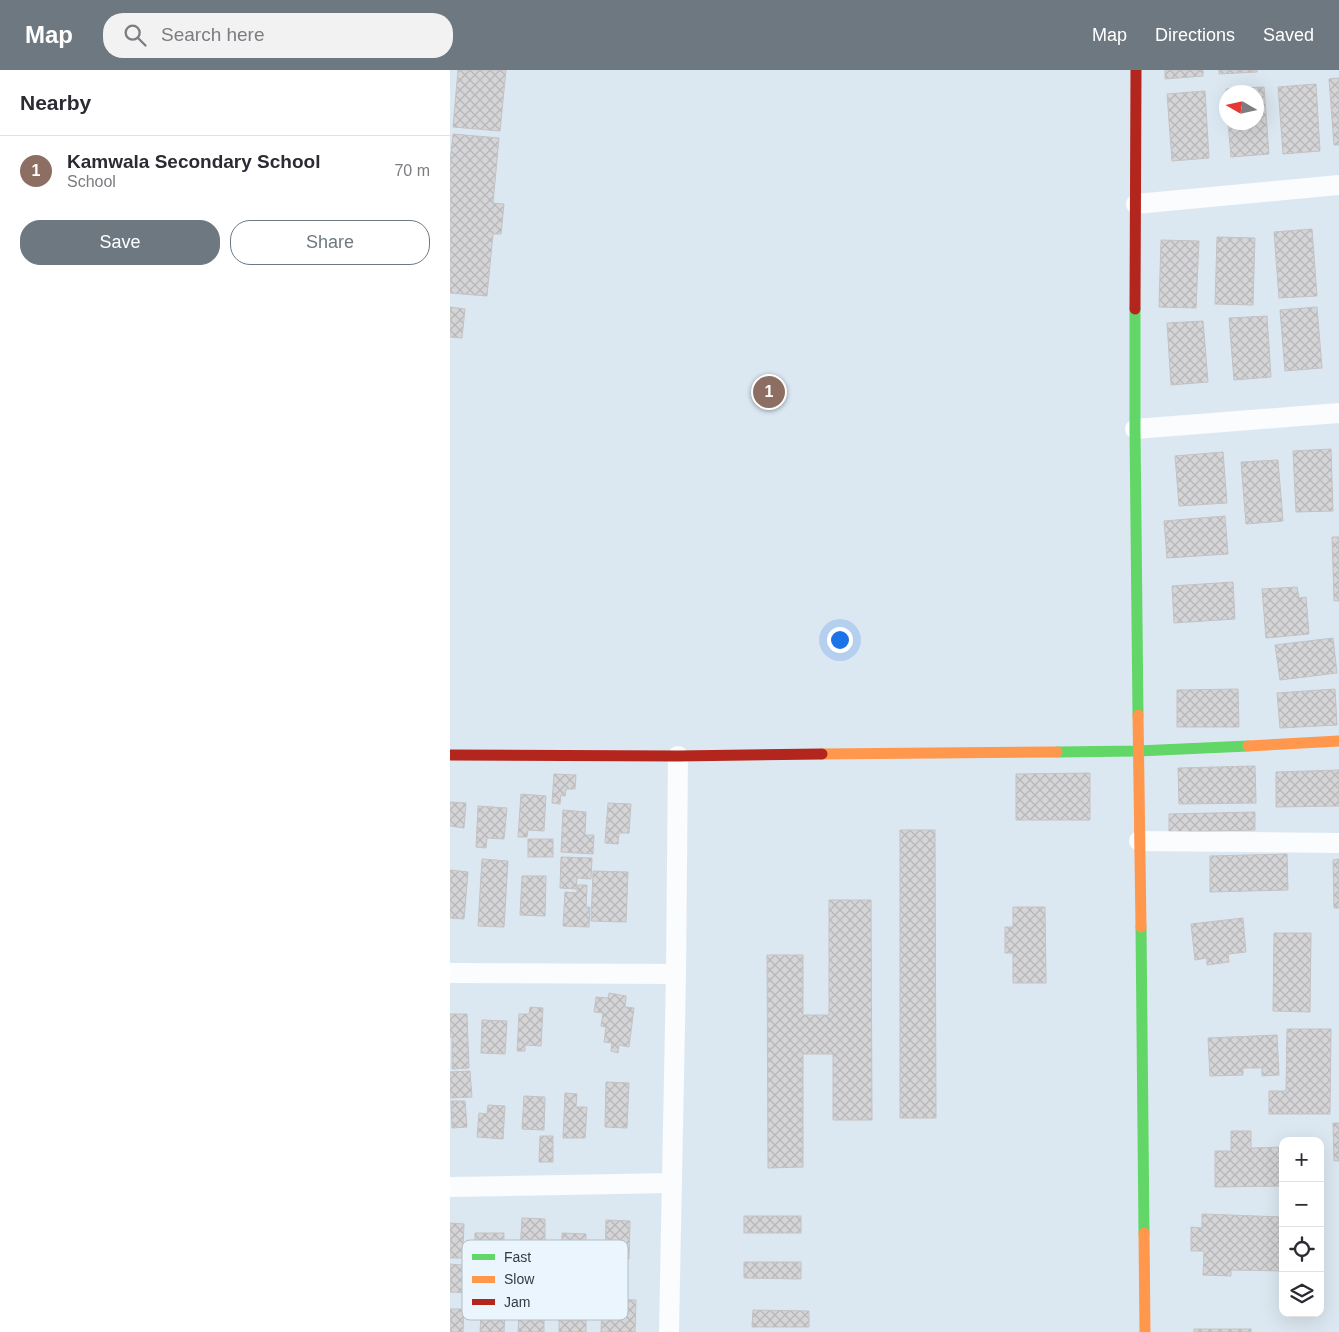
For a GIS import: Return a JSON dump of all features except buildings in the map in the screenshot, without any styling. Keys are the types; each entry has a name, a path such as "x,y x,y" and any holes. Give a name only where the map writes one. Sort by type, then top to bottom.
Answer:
{"street":[{"path":"1136,70 1135,429 1145,1332"},
{"path":"1136,204 1339,186"},
{"path":"1135,429 1339,413"},
{"path":"450,755 678,756 1138,751 1339,741"},
{"path":"670,1332 678,756"},
{"path":"1139,841 1339,843"},
{"path":"450,973 676,974"},
{"path":"450,1187 672,1184"}],"traffic: fast":[{"path":"1135,309 1138,715"},
{"path":"1057,752 1138,751 1248,746"},
{"path":"1141,927 1144,1233"}],"traffic: slow":[{"path":"1138,715 1141,927"},
{"path":"1248,746 1339,741"},
{"path":"822,754 1057,752"},
{"path":"1144,1233 1145,1332"}],"traffic: jam":[{"path":"1135,309 1136,70"},
{"path":"450,755 678,756 822,754"}],"place":[{"name":"Kamwala Secondary School","path":"769,392"}]}
